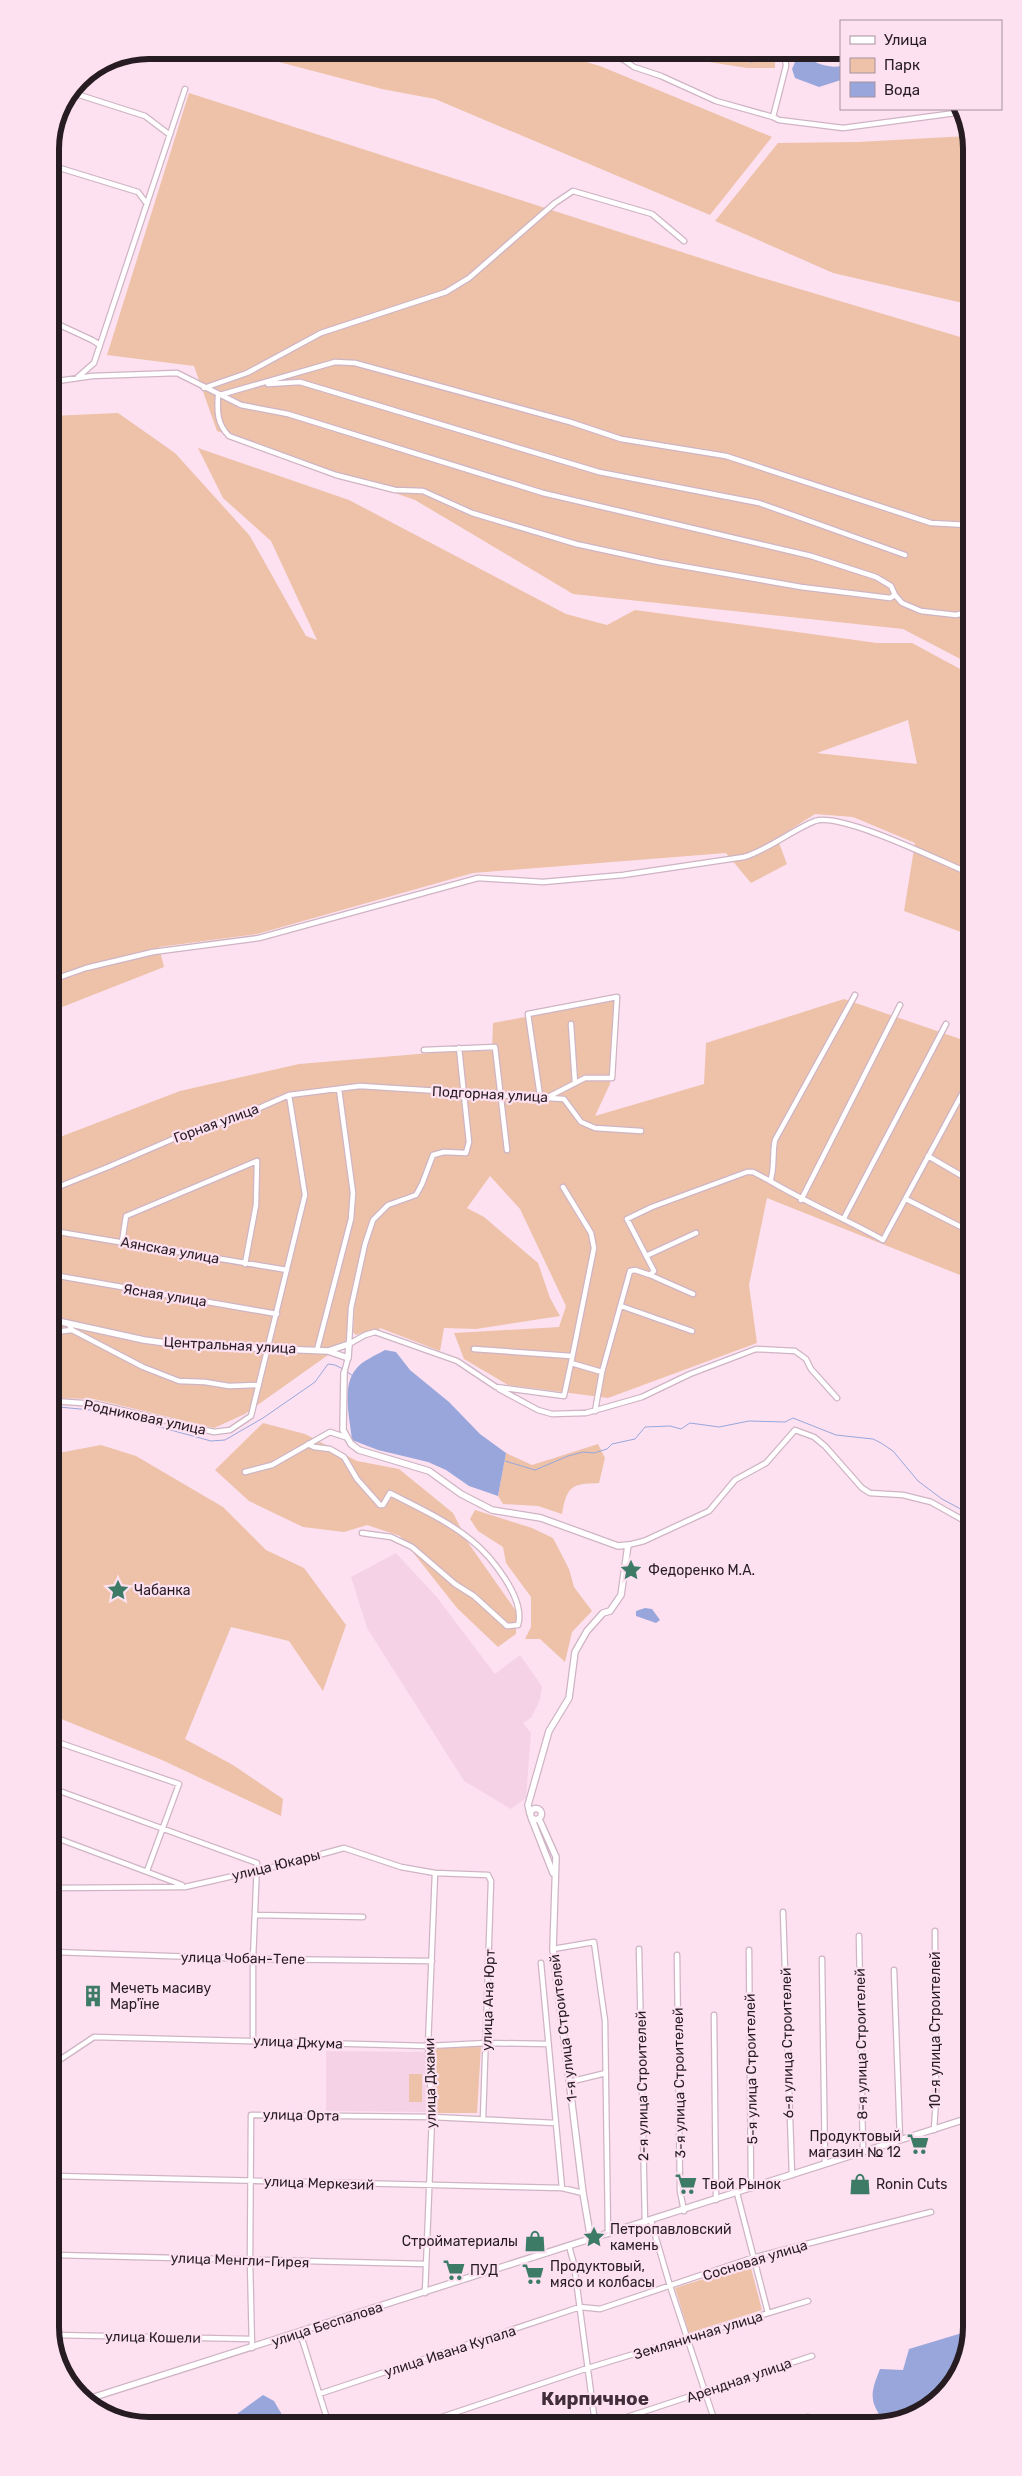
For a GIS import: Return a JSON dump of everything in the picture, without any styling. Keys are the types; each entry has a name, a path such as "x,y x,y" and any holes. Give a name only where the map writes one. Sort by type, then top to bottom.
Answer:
{"main road":[{"name":"Центральная улица","path":"59,1321 144,1340 181,1345 269,1347 328,1351 349,1344"},
{"path":"328,1351 348,1358 349,1344"},
{"path":"344,1373 343,1422 346,1437 359,1450 429,1471 461,1494 492,1510 541,1518 618,1546 627,1553"},
{"path":"618,1546 631,1545"},
{"path":"555,1888 551,1864 530,1816 528,1805 549,1731 569,1698 575,1652 587,1631 603,1614 610,1611 621,1595 627,1553 631,1545"},
{"path":"528,1805 538,1809 541,1814 539,1819 536,1820 530,1816"},
{"path":"530,1816 533,1810 538,1809"},
{"name":"1-я улица Строителей","path":"539,1819 556,1857 553,1948 583,2193 591,2240"},
{"name":"улица Беспалова","path":"93,2398 652,2221 963,2120"}],"street":[{"path":"622,59 634,67 661,76 716,101 796,124 843,128 955,113"},
{"path":"772,117 786,66 785,59"},
{"path":"77,378 94,363 185,89"},
{"path":"77,94 144,116 170,135"},
{"path":"59,169 138,192 147,204"},
{"path":"204,388 247,374 321,333 446,292 469,278 555,202 573,191 652,214 684,241"},
{"path":"59,326 100,345"},
{"path":"218,396 335,362 355,363 570,422 621,439 726,456 931,523 963,525"},
{"path":"59,380 177,373 218,396 241,405 288,414 543,493 811,556 876,577 891,586 895,595 902,603 921,611 956,615 963,613"},
{"path":"264,383 300,382 599,472 759,503 905,555"},
{"path":"218,396 218,417 224,431 229,436 336,475 395,490 423,490 472,513 585,546 801,587 890,598 895,595"},
{"path":"59,978 86,968 153,952 259,938 478,878 543,882 623,875 744,857 758,853 817,820 851,824 963,871"},
{"path":"770,1181 773,1177 772,1154 774,1140 855,995"},
{"path":"540,1096 528,1014 617,997 612,1078 585,1078 549,1096"},
{"path":"802,1200 900,1005"},
{"path":"570,1024 575,1083"},
{"path":"844,1218 946,1024"},
{"path":"424,1050 495,1047 502,1094 507,1150"},
{"path":"349,1344 352,1308 365,1244 373,1220 388,1205 416,1195 433,1155 444,1152 466,1153 469,1142 459,1048"},
{"name":"Горная улица","path":"59,1186 108,1168 180,1136 241,1116 289,1096 360,1086 386,1088"},
{"name":"Подгорная улица","path":"386,1088 549,1096 564,1099 581,1122 595,1128 641,1131"},
{"path":"316,1350 352,1210 353,1193 339,1089"},
{"path":"650,1275 654,1271 627,1219 652,1207 746,1172 753,1172 802,1200 844,1218 883,1240 963,1092"},
{"name":"Родниковая улица","path":"59,1401 96,1404 214,1432 230,1430 251,1416 304,1196 289,1096"},
{"path":"928,1156 963,1176"},
{"path":"122,1242 126,1216 257,1161 256,1206 245,1264"},
{"path":"496,1387 564,1396 594,1248 591,1233 563,1187"},
{"path":"906,1199 963,1228"},
{"name":"Аянская улица","path":"59,1231 287,1270"},
{"path":"646,1256 696,1232"},
{"path":"595,1411 602,1372 630,1271 635,1270 650,1275 693,1294"},
{"name":"Ясная улица","path":"59,1276 277,1314"},
{"path":"621,1306 692,1331"},
{"path":"68,1323 72,1330 143,1367 179,1382 204,1382 228,1386 259,1384"},
{"path":"59,1331 72,1330"},
{"path":"349,1344 375,1332 457,1361 496,1387 538,1410 552,1414 595,1411 642,1397 690,1374 756,1349 795,1352 806,1359 811,1369 836,1398"},
{"path":"474,1349 571,1356"},
{"path":"344,1373 348,1358"},
{"path":"572,1364 602,1372"},
{"path":"631,1545 693,1520 709,1511 735,1480 766,1463 795,1430 814,1437 825,1446 862,1488 870,1493 903,1496 931,1502 963,1520"},
{"path":"245,1472 272,1465 330,1432 346,1437"},
{"path":"308,1444 314,1447 330,1448 344,1457 357,1479 380,1505 383,1505 390,1493 471,1540 495,1564 511,1588 520,1610 518,1625 507,1626 474,1596 455,1584 412,1547 391,1537 362,1533"},
{"path":"59,1742 179,1784 161,1828 147,1871"},
{"path":"59,1791 257,1863 253,1959 253,2041"},
{"path":"59,1839 185,1887"},
{"name":"улица Юкары","path":"59,1888 185,1887 256,1869 282,1865 344,1848 401,1867 435,1873 488,1875 492,1881"},
{"name":"улица Джами","path":"426,2293 432,2116 428,2046 435,1873"},
{"name":"улица Ана Юрт","path":"483,2119 492,1881"},
{"name":"6-я улица Строителей","path":"783,1912 792,2175"},
{"path":"255,1915 364,1917"},
{"name":"10-я улица Строителей","path":"934,1931 936,2098 934,2130"},
{"name":"8-я улица Строителей","path":"859,1936 863,2152"},
{"path":"553,1948 594,1942 605,2020 608,2234"},
{"name":"2-я улица Строителей","path":"639,1949 645,2223"},
{"name":"5-я улица Строителей","path":"750,1950 751,2188"},
{"name":"улица Чобан-Тепе","path":"59,1952 253,1959 432,1961"},
{"name":"3-я улица Строителей","path":"677,1955 680,2191 684,2210"},
{"path":"822,1959 825,2164"},
{"path":"541,1963 562,2188"},
{"path":"894,1970 900,2139"},
{"path":"714,2015 716,2200"},
{"name":"улица Джума","path":"59,2061 94,2037 428,2046 487,2043 548,2044"},
{"path":"569,2082 606,2073"},
{"name":"улица Орта","path":"252,2348 250,2261 251,2115 432,2116 555,2123"},
{"name":"улица Меркезий","path":"59,2176 562,2188 583,2193"},
{"path":"737,2192 752,2258 768,2313"},
{"name":"Сосновая улица","path":"580,2307 600,2309 752,2258 930,2212"},
{"path":"652,2221 670,2286 714,2417"},
{"path":"569,2246 574,2264 594,2417"},
{"name":"улица Менгли-Гирея","path":"59,2255 426,2264"},
{"name":"Земляничная улица","path":"442,2417 588,2368 808,2301"},
{"name":"улица Ивана Купала","path":"319,2394 580,2307"},
{"path":"298,2333 327,2417"},
{"name":"улица Кошели","path":"60,2335 252,2339"},
{"name":"Арендная улица","path":"628,2417 812,2356"}],"shaded area":[{"path":"396,1553 436,1596 495,1674 520,1655 542,1686 540,1700 531,1718 523,1723 531,1733 526,1798 511,1809 464,1781 367,1628 351,1577"},
{"path":"326,2051 426,2052 426,2112 326,2111"}],"green space":[{"path":"267,59 576,59 600,66 772,137 710,215 435,99 382,89"},
{"path":"699,59 775,59 775,68 747,68"},
{"path":"189,93 756,276 963,338 963,660 903,629 573,594 415,500 217,431 194,366 107,355"},
{"path":"962,136 963,303 833,273 715,221 778,143 858,142"},
{"path":"118,413 175,453 250,536 306,636 317,640 271,541 223,498 198,448 349,500 566,614 607,625 635,610 877,643 912,643 963,671 963,933 904,911 915,843 853,817 815,814 777,838 787,864 751,883 726,853 473,873 257,934 159,947 164,967 59,1008 59,416","holes":["908,720 917,764 817,753"]},
{"path":"844,999 963,1040 963,1276 767,1198 749,1285 757,1343 608,1398 508,1385 464,1359 454,1333 559,1327 566,1306 520,1209 490,1176 467,1208 484,1217 538,1263 550,1298 560,1316 476,1329 444,1328 440,1351 380,1328 379,1330 370,1330 356,1335 353,1332 355,1301 345,1343 245,1414 214,1428 94,1399 59,1398 59,1137 180,1091 299,1064 454,1051 492,1051 493,1023 614,1000 610,1084 595,1116 704,1084 706,1043"},
{"path":"263,1423 305,1434 357,1461 399,1469 453,1513 469,1544 516,1611 516,1634 498,1647 457,1608 400,1536 367,1525 344,1532 303,1527 249,1501 215,1470"},
{"path":"598,1444 605,1458 599,1483 582,1484 572,1488 566,1497 562,1514 538,1506 503,1504 498,1496 506,1453 532,1465"},
{"path":"101,1445 136,1456 223,1507 266,1550 304,1568 346,1625 323,1691 289,1641 231,1627 185,1739 233,1765 283,1799 281,1816 162,1760 59,1718 59,1453"},
{"path":"475,1510 532,1528 553,1538 569,1569 574,1587 592,1611 572,1632 565,1662 540,1639 525,1639 531,1627 531,1597 506,1563 503,1547 478,1531 470,1519"},
{"path":"437,2047 481,2047 477,2113 434,2113 431,2054"},
{"path":"409,2074 422,2074 422,2102 409,2102"},
{"path":"750,2264 762,2310 689,2333 675,2288"}],"water":[{"path":"796,59 810,59 825,65 840,66 840,80 819,87 795,78 792,69"},
{"path":"385,1350 396,1352 410,1370 449,1402 480,1434 506,1453 498,1496 469,1486 446,1470 428,1462 378,1450 352,1440 348,1403 351,1376 362,1363"},
{"path":"645,1608 652,1609 660,1620 656,1623 636,1616 636,1611"},
{"path":"962,2333 956,2361 945,2382 937,2391 913,2408 896,2414 881,2416 873,2401 873,2390 880,2369 903,2370 909,2349"},
{"path":"263,2395 274,2401 283,2417 233,2417"}],"waterway":[{"path":"737,59 751,62 770,59"},
{"path":"787,60 796,62"},
{"path":"59,1407 101,1411 211,1441 225,1440 263,1418 315,1382 328,1364 343,1369"},
{"path":"346,1371 353,1376"},
{"path":"505,1461 535,1470 568,1456 583,1452 594,1453 607,1449 612,1444 635,1439 645,1427 670,1426 681,1429 690,1423 719,1427 749,1421 785,1422 793,1418 836,1435 873,1439 881,1443 893,1451 918,1481 942,1499 963,1510"}],"place":[{"name":"Федоренко М.А.","path":"631,1570"},
{"name":"Чабанка","path":"118,1590"},
{"name":"Мечеть масиву Мар'їне","path":"93,1996"},
{"name":"Продуктовый магазин № 12","path":"918,2144"},
{"name":"Твой Рынок","path":"686,2184"},
{"name":"Ronin Cuts","path":"860,2184"},
{"name":"Петропавловский камень","path":"594,2237"},
{"name":"Стройматериалы","path":"535,2241"},
{"name":"ПУД","path":"454,2270"},
{"name":"Продуктовый, мясо и колбасы","path":"533,2274"}],"district":[{"name":"Кирпичное","path":"595,2398"}]}
